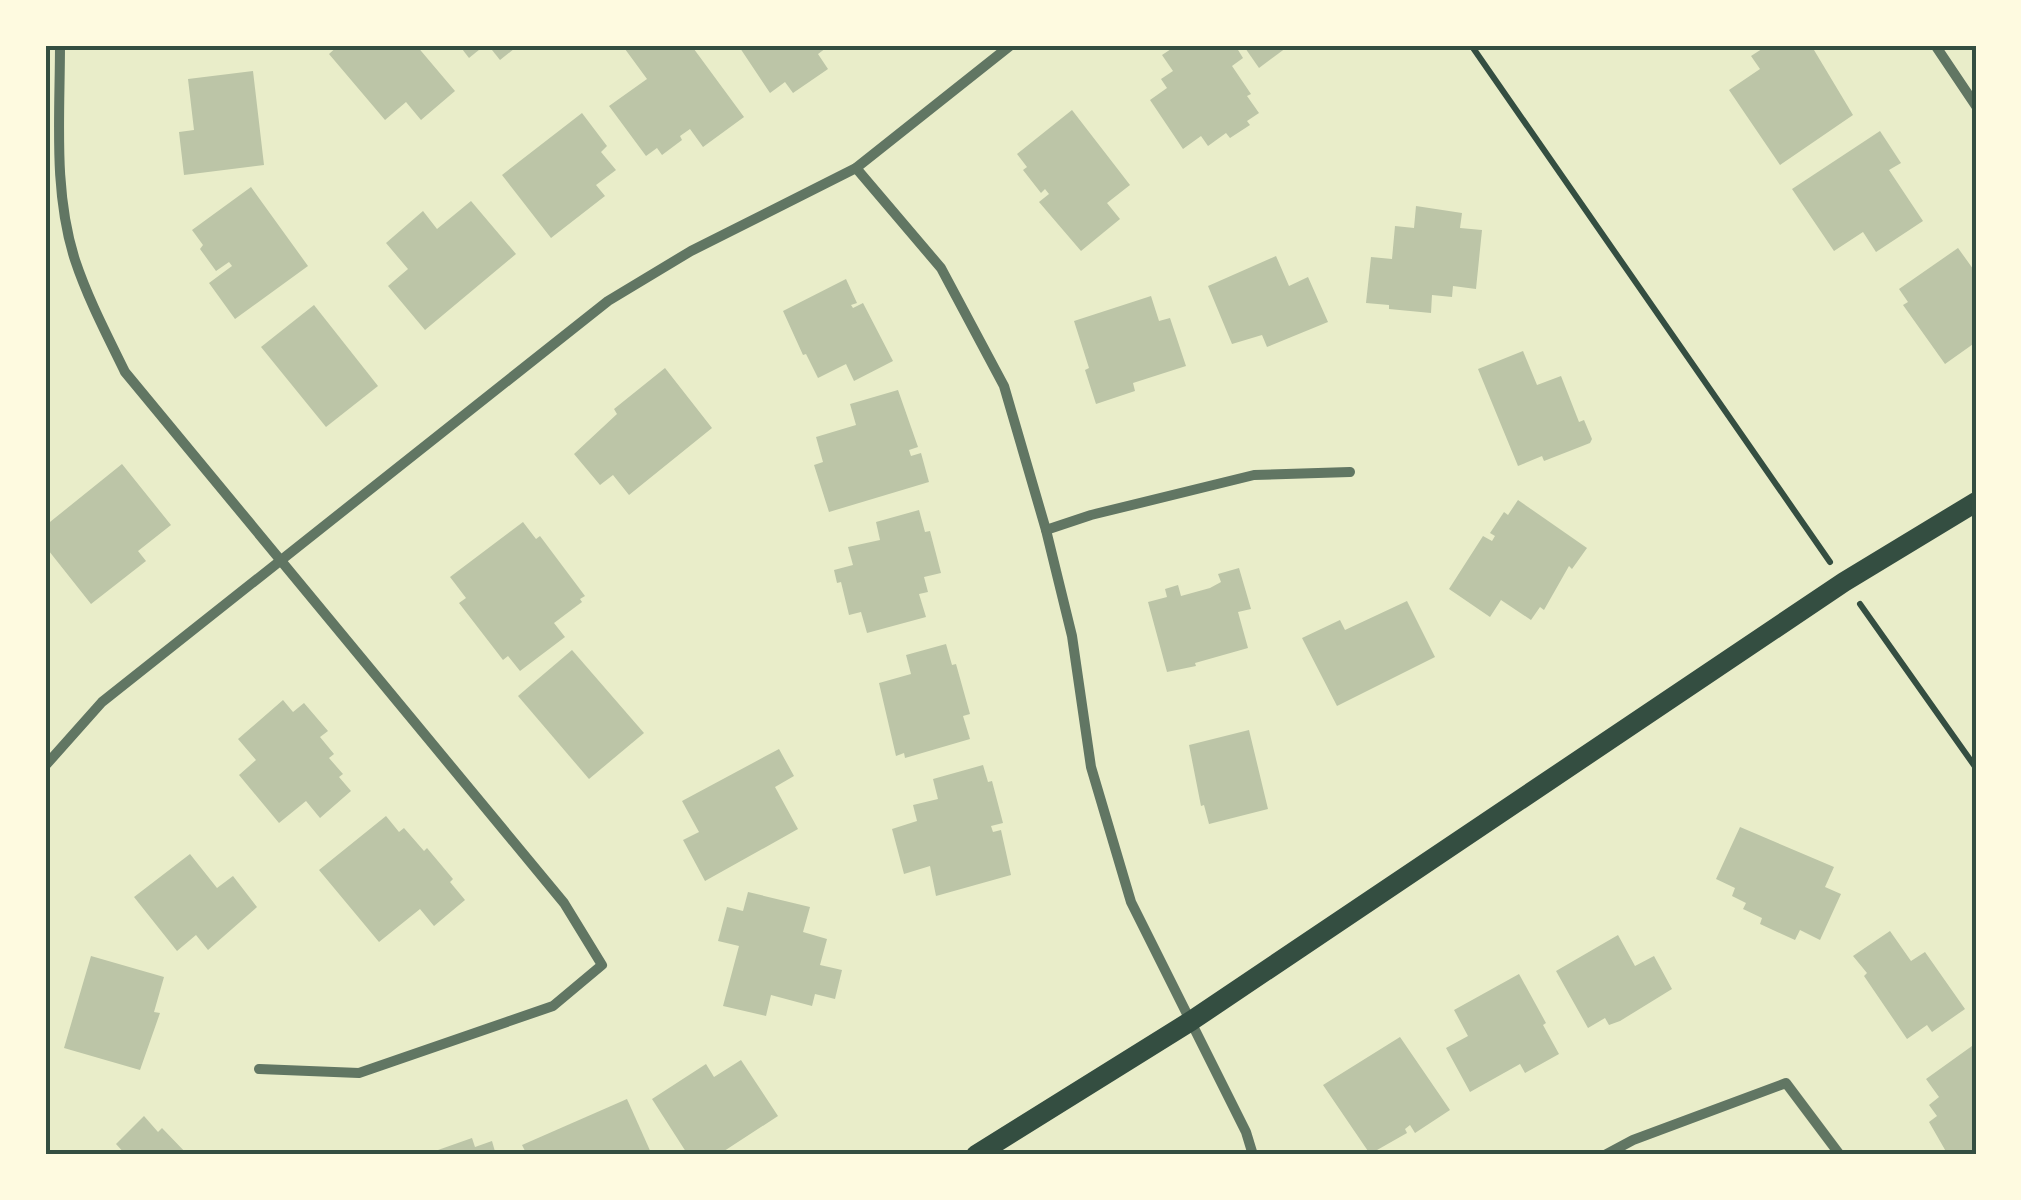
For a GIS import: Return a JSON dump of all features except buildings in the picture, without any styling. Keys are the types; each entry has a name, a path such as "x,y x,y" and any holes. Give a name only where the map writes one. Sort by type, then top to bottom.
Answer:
{"main road":[{"path":"976,1155 1191,1021 1844,582 1976,502"}],"street":[{"path":"60,45 60,181 74,256 94,310 126,372 564,903 602,965 553,1006 358,1073 258,1069"},
{"path":"45,766 102,702 608,301 691,251 856,168 1012,45"},
{"path":"1935,45 1976,106"},
{"path":"856,168 940,268 1004,386 1046,530 1072,636 1092,767 1131,902 1246,1132 1253,1155"},
{"path":"1046,530 1254,475 1350,472"},
{"path":"1605,1155 1632,1140 1786,1083 1840,1155"}],"path":[{"path":"1471,45 1817,544"},
{"path":"1893,649 1976,768"}]}
